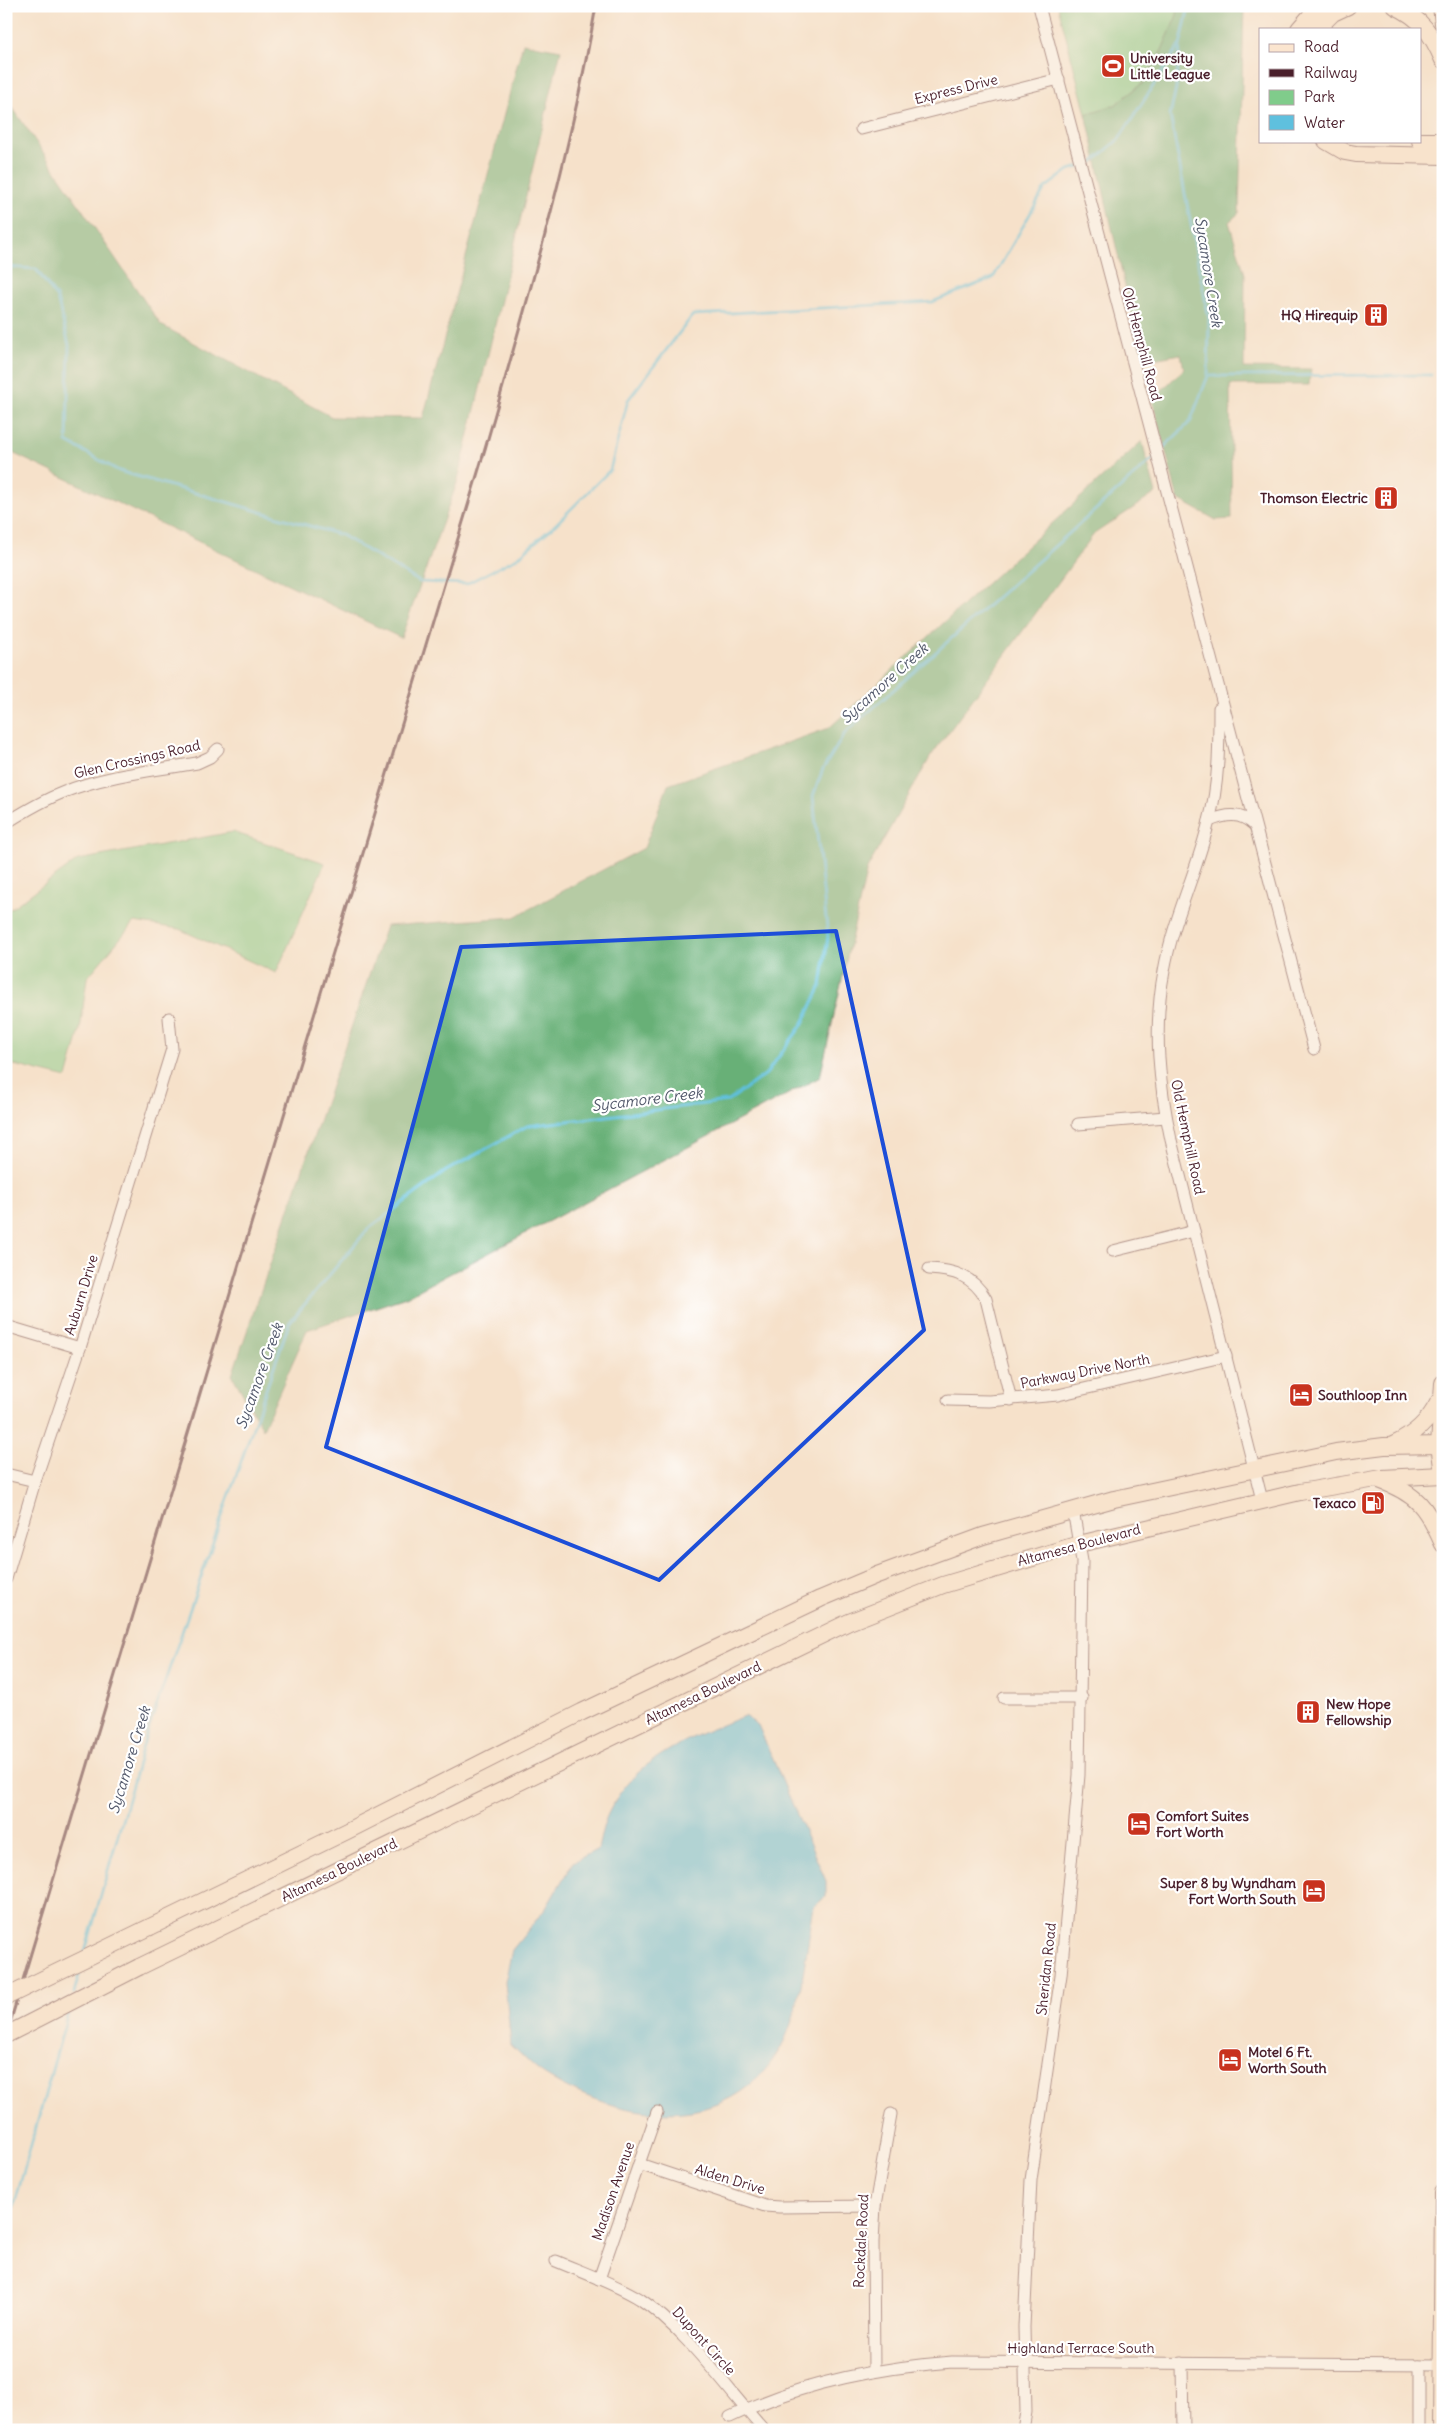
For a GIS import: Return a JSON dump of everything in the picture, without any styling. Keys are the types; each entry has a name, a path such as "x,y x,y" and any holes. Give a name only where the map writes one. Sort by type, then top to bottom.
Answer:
{"main road":[{"path":"1300,28 1319,6"},
{"path":"1318,28 1334,13 1348,6"},
{"path":"1395,6 1422,22 1433,37 1443,60"},
{"path":"1441,6 1443,23"},
{"path":"1422,141 1443,141"},
{"path":"1328,142 1345,152 1356,154 1443,156"},
{"path":"1391,1446 1408,1437 1424,1425 1442,1390"},
{"path":"1442,1390 1441,1445 1443,1475"},
{"path":"6,1997 347,1831 582,1712 820,1599 877,1575 983,1536 1073,1510 1255,1468 1336,1452 1391,1446 1441,1445"},
{"name":"Altamesa Boulevard","path":"6,2035 139,1967 849,1622 951,1582 1079,1544 1262,1500 1375,1479 1416,1475 1443,1475"},
{"path":"1375,1479 1404,1490 1420,1502 1430,1515 1443,1544"},
{"path":"1441,2430 1443,2192"}],"street":[{"name":"Old Hemphill Road","path":"1039,6 1314,1049"},
{"name":"Express Drive","path":"861,130 1059,80"},
{"name":"Old Hemphill Road","path":"1218,689 1219,758 1209,821 1169,946 1162,979 1157,1043 1166,1117 1262,1500"},
{"name":"Glen Crossings Road","path":"6,823 36,805 65,792 106,779 197,763 210,757 218,749"},
{"path":"1209,821 1236,815 1245,817 1254,825"},
{"name":"Auburn Drive","path":"6,1579 35,1480 80,1348 172,1049 169,1018"},
{"path":"1078,1124 1166,1117"},
{"path":"1113,1251 1194,1231"},
{"path":"929,1269 959,1274 976,1284 981,1291 986,1299 1011,1400"},
{"path":"6,1326 80,1348"},
{"name":"Parkway Drive North","path":"948,1400 1011,1400 1058,1395 1226,1356"},
{"path":"6,1474 35,1480"},
{"name":"Sheridan Road","path":"1023,2430 1026,2412 1025,2277 1032,2180 1061,1975 1079,1775 1082,1698 1082,1561 1073,1510"},
{"path":"1004,1698 1082,1698"},
{"name":"Madison Avenue","path":"599,2279 657,2112"},
{"name":"Rockdale Road","path":"874,2370 873,2242 875,2206 891,2114"},
{"name":"Alden Drive","path":"639,2164 765,2206 779,2208 875,2206"},
{"name":"Dupont Circle","path":"556,2261 638,2298 664,2318 764,2430"},
{"name":"Highland Terrace South","path":"730,2417 833,2379 874,2370 952,2362 1441,2365"},
{"path":"1182,2363 1183,2430"},
{"path":"1419,2365 1419,2430"}],"highlighted area":[{"path":"836,931 924,1330 659,1580 326,1447 461,947"}],"green space":[{"name":"University Little League","path":"1058,6 1178,6 1178,15 1162,50 1143,83 1115,105 1086,114"},
{"path":"1178,6 1244,6 1239,213 1229,222 1245,274 1244,368 1311,369 1309,385 1230,385 1232,519 1216,520 1178,499 1152,399 1184,369 1181,354 1142,361 1086,114 1115,105 1143,83 1162,50 1177,15"},
{"path":"523,43 561,50 458,480 401,638 6,450 6,98 161,325 332,417 423,418"},
{"path":"1142,441 1156,493 1094,534 931,756 867,869 820,1077 406,1297 307,1330 263,1429 232,1375 386,926 514,917 644,848 668,785 829,728"},
{"path":"233,832 325,863 276,973 179,929 134,922 87,978 80,1030 67,1078 6,1063 6,912 78,860"}],"water":[{"path":"744,1716 758,1725 826,1881 826,1896 814,1907 797,2004 784,2041 775,2057 753,2083 727,2100 698,2110 667,2113 636,2110 604,2102 574,2090 541,2072 511,2045 505,1982 512,1950 546,1908 573,1862 598,1849 609,1812 620,1793 633,1777 649,1763 685,1741"}],"waterway":[{"name":"Sycamore Creek","path":"1160,451 1190,422 1208,376 1209,319 1170,115 1176,88 1180,46 1189,6"},
{"path":"6,267 36,269 57,298 69,345 67,442 119,471 341,535 420,582 466,584 517,558 555,525 610,470 628,400 693,315 932,302 993,278 1045,188 1069,170 1092,163 1119,139 1179,46"},
{"path":"1208,376 1431,375"},
{"name":"Sycamore Creek","path":"85,1952 145,1739 289,1323 368,1229 446,1171 527,1126 728,1101 766,1074 802,1025 821,986 828,937 813,796 823,769 845,733 1156,456"},
{"name":"Sycamore Creek","path":"74,1993 81,1968"},
{"name":"Sycamore Creek","path":"6,2226 9,2224 69,2009"}],"railway":[{"path":"6,2036 485,449 561,174 596,6"}],"place":[{"name":"University Little League","path":"1113,66"},
{"name":"HQ Hirequip","path":"1376,315"},
{"name":"Thomson Electric","path":"1386,498"},
{"name":"Southloop Inn","path":"1301,1395"},
{"name":"Texaco","path":"1373,1503"},
{"name":"New Hope Fellowship","path":"1308,1712"},
{"name":"Comfort Suites Fort Worth","path":"1139,1824"},
{"name":"Super 8 by Wyndham Fort Worth South","path":"1314,1891"},
{"name":"Motel 6 Ft. Worth South","path":"1230,2060"}]}
